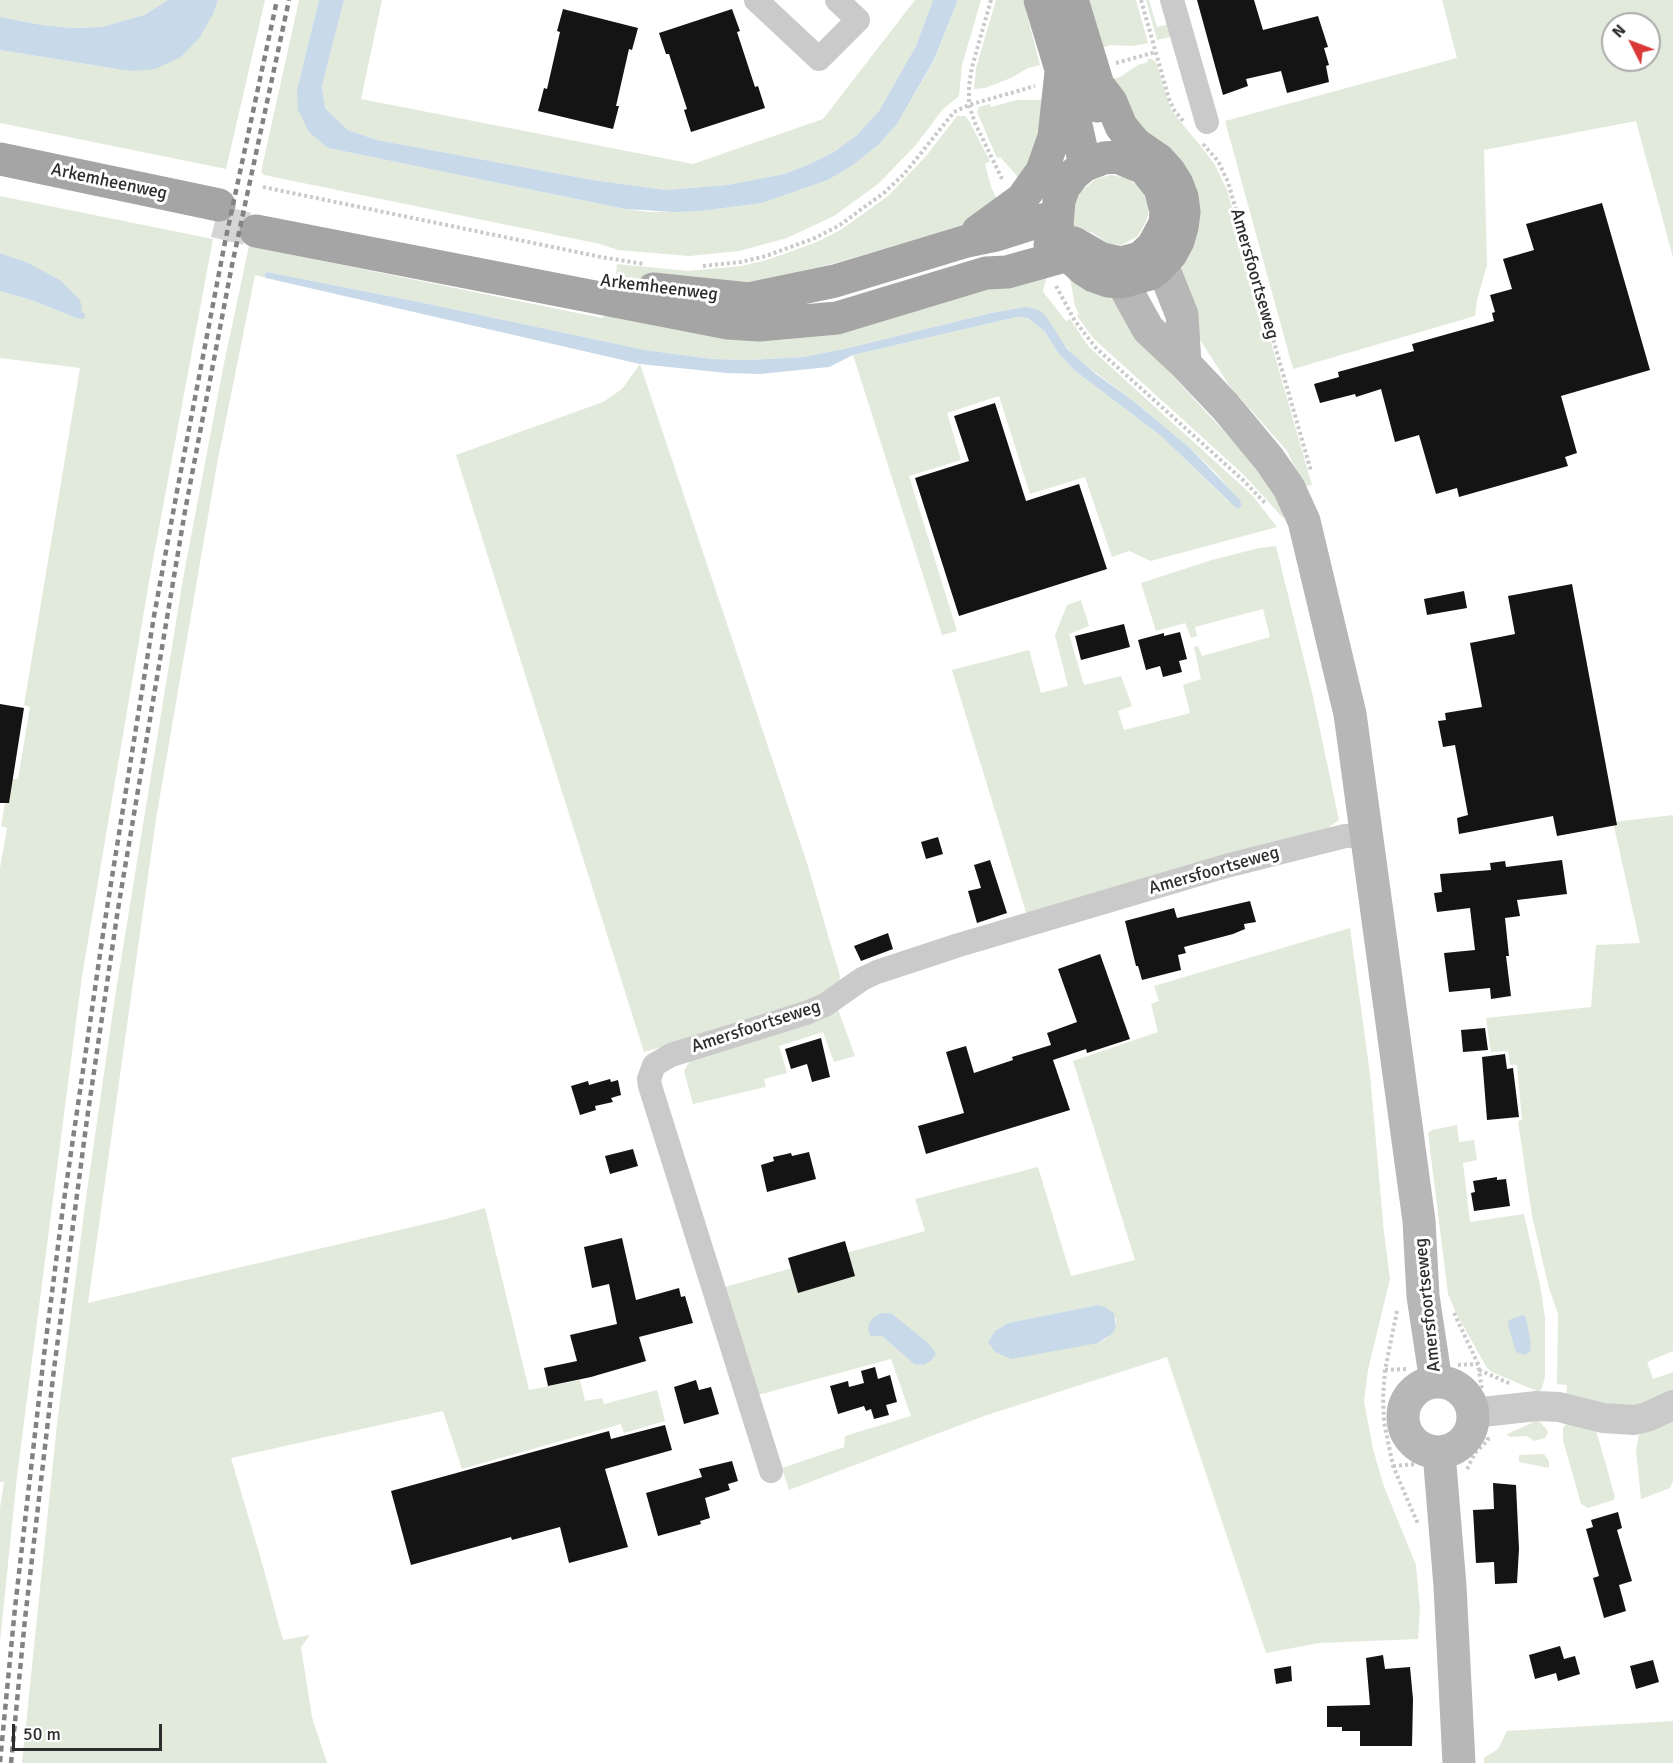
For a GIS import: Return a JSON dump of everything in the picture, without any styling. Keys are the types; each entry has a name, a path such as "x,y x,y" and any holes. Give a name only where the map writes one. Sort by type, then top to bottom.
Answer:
{"main road":[{"path":"967,241 987,223 1022,199 1042,171 1054,137 1040,0"},
{"path":"1072,0 1105,75 1127,151"},
{"path":"1049,79 1070,99 1085,165"},
{"path":"1145,268 1178,241 1184,212 1177,183 1159,160 1127,151 1085,165 1064,187 1059,201 1062,238 1101,259 1111,262 1130,261 1145,268 1182,315 1185,364"},
{"name":"Arkemheenweg","path":"0,159 217,213 0,179"},
{"name":"Arkemheenweg","path":"259,210 615,284 749,299 835,281 967,241 996,235 1062,238"},
{"name":"Arkemheenweg","path":"259,210 728,323 749,324 837,318 986,273 1003,260 1062,238"},
{"name":"Amersfoortseweg","path":"1145,268 1148,329 1225,406 1269,459 1289,488 1300,512 1350,714 1419,1221 1424,1296 1436,1382"},
{"path":"1436,1382 1456,1387 1465,1394 1471,1402 1473,1413 1472,1428 1465,1441 1453,1450 1439,1453 1418,1447 1404,1429 1402,1419 1408,1398 1416,1389 1436,1382"},
{"path":"1439,1453 1460,1763"}],"street":[{"path":"756,0 819,59 858,20 837,0"},
{"path":"1172,0 1197,128"},
{"name":"Amersfoortseweg","path":"771,1471 650,1086 649,1079 654,1065 671,1055 806,1013 825,1005 862,979 877,972 959,945 1226,866 1345,836 1366,836"},
{"path":"1473,1413 1537,1406 1559,1407 1604,1418 1634,1420 1647,1417 1673,1405"}],"path":[{"path":"991,0 972,67 969,105 1005,183"},
{"name":"Amersfoortseweg","path":"1141,0 1172,105 1197,128 1228,182 1313,478"},
{"path":"1105,75 1156,52"},
{"path":"969,105 1049,79"},
{"name":"Arkemheenweg","path":"697,266 741,262 766,256 815,238 840,225 885,192 924,152 954,112 969,105"},
{"name":"Arkemheenweg","path":"259,210 651,264"},
{"path":"1056,286 1075,321 1090,340 1243,480 1273,513"},
{"path":"1385,1370 1383,1410 1393,1466"}],"green space":[{"path":"0,0 168,0 144,15 121,22 102,27 73,28 0,17"},
{"path":"218,0 265,0 226,169 0,123 0,50 117,69 214,12"},
{"path":"299,0 319,0 297,90 328,148 649,212 701,211 762,203 828,180 853,165 878,145 897,124 934,61 958,0 981,0 962,65 959,96 943,109 915,146 878,184 834,216 787,238 739,251 689,256 618,250 600,244 264,175 261,172"},
{"path":"344,0 382,0 361,99 693,164 823,119 915,0 933,0 916,46 879,111 857,135 834,152 784,174 727,185 666,190 593,180 377,140 348,130 325,108 322,86"},
{"path":"996,0 1023,0 1040,65 1028,68 1011,78 985,88 974,89 976,68"},
{"path":"1086,0 1136,0 1148,43 1133,46 1110,45 1100,49"},
{"path":"1146,0 1149,0 1157,27 1170,24 1174,36 1157,40"},
{"path":"1442,0 1673,0 1673,257 1636,121 1484,150 1487,265 1475,316 1293,369 1225,121 1457,58"},
{"path":"1147,59 1156,62 1171,110 1215,165 1227,190 1312,485 1304,486 1287,451 1229,385 1195,332 1148,141 1110,80 1148,62"},
{"path":"1048,98 1048,108 1022,186 1017,176 1000,157 997,158 977,112 979,107 990,104 991,107 1017,100"},
{"path":"957,116 965,116 968,119 990,161 985,164 992,189 1000,205 966,224 836,263 773,278 744,289 679,286 626,278 616,274 617,264 688,271 741,266 767,260 817,242 842,229 888,196 927,155"},
{"path":"1111,175 1127,178 1143,191 1149,210 1138,236 1122,245 1109,244 1093,233 1073,226 1074,208 1080,192 1096,179"},
{"path":"0,196 213,239 150,576 82,976 17,1476 0,1642 0,1508 4,1482 0,1482 0,868 7,828 1,826 9,779 18,779 30,707 24,705 80,368 0,358 0,291 34,301 76,318 81,312 26,262 0,253"},
{"path":"249,246 602,318 610,312 885,312 1047,276 1044,293 1066,321 1070,319 1089,347 1252,495 1277,527 1151,561 1129,551 1112,557 1085,477 1030,494 999,396 947,413 961,460 909,476 957,631 942,635 853,355 1017,317 1028,318 1045,332 1059,354 1074,370 1161,436 1229,502 1242,504 1216,473 1190,448 1075,357 1032,308 1025,307 991,313 803,357 712,359 645,350 267,272 264,274 266,278 255,275 217,464 156,819 88,1303 485,1208 529,1390 580,1380 585,1401 602,1398 604,1404 657,1390 665,1421 624,1433 621,1424 462,1469 443,1411 231,1458 283,1640 310,1635 301,1647 312,1717 327,1763 22,1763 57,1424 115,997 183,579"},
{"path":"1069,273 1111,292 1157,359 1246,455 1287,512 1283,518 1245,476 1093,338 1077,316 1079,314 1075,306"},
{"path":"640,364 807,863 840,976 839,982 800,1008 644,1052 456,455 603,402 622,389"},
{"path":"1276,546 1312,692 1339,820 1315,837 1028,919 952,670 1029,650 1041,693 1068,686 1055,635 1067,605 1081,600 1089,626 1069,634 1084,685 1121,676 1132,706 1118,711 1124,730 1190,713 1183,685 1201,679 1194,647 1198,646 1202,656 1270,637 1263,609 1195,627 1197,636 1191,638 1185,623 1156,631 1141,583 1212,560"},
{"path":"1673,815 1673,1351 1647,1362 1653,1379 1673,1372 1673,1396 1636,1407 1566,1398 1567,1385 1557,1384 1558,1314 1549,1288 1532,1216 1518,1121 1522,1120 1517,1065 1510,1065 1508,1051 1491,1052 1486,1018 1591,1007 1596,945 1640,943 1613,822"},
{"path":"1350,928 1370,1074 1390,1279 1368,1370 1364,1401 1373,1449 1383,1484 1416,1565 1420,1610 1418,1639 1319,1643 1266,1653 1167,1357 984,1416 789,1490 782,1468 844,1447 845,1436 911,1416 891,1359 758,1395 721,1288 925,1231 915,1199 1038,1167 1071,1276 1135,1260 1073,1061 1158,1032 1151,1004 1159,1001 1154,986","holes":["1098,1305 1116,1319 1116,1327 1106,1339 1098,1343 988,1342 995,1331 1008,1323","882,1313 891,1313 931,1361 924,1365 914,1364 882,1336 874,1317"]},
{"path":"836,1004 855,1056 834,1062 823,1032 779,1046 787,1073 764,1079 766,1087 693,1104 684,1071 690,1061"},
{"path":"1457,1125 1459,1142 1474,1140 1477,1160 1463,1163 1470,1222 1524,1214 1545,1318 1545,1377 1539,1392 1487,1368 1457,1315 1448,1294 1428,1133 1432,1130"},
{"path":"1673,1415 1673,1481 1670,1488 1641,1499 1636,1450 1640,1430"},
{"path":"1538,1420 1547,1430 1545,1438 1534,1441 1527,1436 1510,1437 1507,1434"},
{"path":"1568,1422 1596,1430 1615,1497 1613,1500 1588,1508 1581,1504 1563,1440 1563,1428"},
{"path":"1544,1454 1549,1461 1549,1468 1519,1462 1519,1455"},
{"path":"1673,1721 1673,1763 1484,1763 1484,1758 1498,1749 1507,1731"}],"water":[{"path":"168,0 218,0 200,37 181,57 155,69 134,71 117,69 0,50 0,17 42,25 73,28 102,27 144,15"},
{"path":"319,0 344,0 322,86 325,108 348,130 377,140 593,180 666,190 727,185 784,174 834,152 857,135 879,111 916,46 933,0 958,0 934,60 897,124 878,145 853,165 828,180 762,203 675,212 625,209 328,148 309,132 298,110 297,90"},
{"path":"0,253 26,262 60,280 79,299 82,306 81,312 85,314 84,319 0,291"},
{"path":"267,272 645,350 712,359 803,357 991,313 1025,307 1032,308 1046,316 1067,349 1190,448 1240,500 1242,506 1237,509 1161,436 1074,370 1059,354 1045,332 1028,318 1017,317 853,355 829,367 760,374 727,373 640,364 266,278 264,274"},
{"path":"1098,1305 1114,1313 1116,1327 1112,1334 1098,1343 1011,1359 995,1352 988,1342 995,1331 1008,1323"},
{"path":"882,1313 891,1313 928,1343 936,1354 931,1361 924,1365 914,1364 882,1336 871,1336 868,1331 869,1323"},
{"path":"1523,1315 1526,1317 1531,1344 1530,1352 1525,1355 1516,1352 1508,1325 1509,1320"}],"building":[{"path":"1197,0 1254,0 1263,30 1318,16 1328,47 1324,48 1329,65 1326,66 1329,82 1287,93 1281,71 1246,79 1248,86 1223,95"},
{"path":"563,9 638,28 632,50 629,49 613,129 538,111 544,88 547,89"},
{"path":"732,9 755,87 758,86 765,108 691,132 684,110 687,109 669,54 666,54 659,33"},
{"path":"1602,203 1650,370 1561,396 1577,453 1565,457 1568,466 1459,497 1457,488 1436,494 1419,435 1395,442 1381,389 1356,397 1355,394 1320,403 1314,384 1339,377 1338,372 1414,351 1412,344 1494,321 1492,313 1495,312 1490,295 1512,289 1503,259 1534,250 1526,224"},
{"path":"995,403 1026,501 1079,484 1107,569 959,616 915,478 969,461 954,416"},
{"path":"1572,584 1617,825 1557,836 1553,816 1459,834 1457,818 1468,815 1455,745 1443,747 1438,721 1446,720 1445,713 1482,707 1470,643 1515,634 1508,596"},
{"path":"1464,591 1467,608 1427,615 1424,599"},
{"path":"1124,624 1130,647 1081,660 1075,636"},
{"path":"1180,632 1187,659 1179,661 1182,672 1163,677 1160,666 1146,670 1138,640 1164,633 1164,636"},
{"path":"0,704 24,708 9,803 0,803"},
{"path":"938,837 943,854 926,859 921,842"},
{"path":"990,860 1007,913 977,923 968,891 981,888 974,865"},
{"path":"1562,860 1567,894 1517,900 1520,916 1505,918 1509,956 1506,956 1511,996 1491,999 1490,988 1449,992 1444,953 1475,950 1470,908 1437,912 1434,893 1442,892 1440,874 1491,870 1490,863 1505,861 1506,867"},
{"path":"1250,901 1256,922 1244,924 1245,929 1233,934 1184,947 1186,953 1178,955 1181,970 1142,980 1138,966 1136,966 1125,921 1174,908 1177,918"},
{"path":"888,933 893,949 861,961 854,946"},
{"path":"1100,954 1130,1039 1087,1053 1086,1049 1053,1060 1070,1110 926,1154 918,1126 964,1113 946,1052 966,1046 974,1073 1013,1060 1012,1057 1051,1045 1047,1033 1077,1022 1058,969"},
{"path":"1485,1028 1488,1050 1463,1052 1461,1030"},
{"path":"821,1038 830,1077 812,1082 807,1064 791,1069 785,1049"},
{"path":"1505,1054 1507,1069 1513,1068 1519,1117 1487,1120 1482,1057"},
{"path":"610,1079 611,1082 618,1080 621,1095 611,1098 613,1102 595,1106 596,1110 580,1115 571,1086 588,1081 589,1085"},
{"path":"633,1149 638,1166 610,1174 605,1156"},
{"path":"809,1152 816,1179 767,1192 761,1165 774,1161 773,1157"},
{"path":"1497,1177 1497,1180 1506,1179 1510,1206 1474,1211 1471,1193 1475,1192 1473,1181"},
{"path":"622,1238 636,1300 679,1288 681,1297 685,1296 693,1323 639,1337 646,1361 591,1377 548,1386 544,1368 577,1361 570,1335 617,1324 609,1284 592,1288 584,1247"},
{"path":"845,1241 855,1276 798,1293 788,1258"},
{"path":"875,1367 878,1379 890,1375 897,1402 886,1405 889,1415 874,1419 871,1409 866,1411 864,1406 838,1414 830,1386 848,1381 849,1387 864,1383 861,1371"},
{"path":"696,1380 699,1390 711,1387 719,1414 684,1424 674,1387"},
{"path":"665,1425 672,1450 605,1469 628,1547 569,1563 560,1527 512,1540 511,1537 411,1565 391,1491 609,1431 611,1439"},
{"path":"732,1461 738,1481 728,1484 730,1490 705,1498 710,1518 700,1521 701,1524 658,1536 646,1493 702,1477 699,1469"},
{"path":"1493,1483 1516,1485 1519,1549 1517,1583 1495,1584 1494,1562 1476,1563 1473,1510 1494,1509"},
{"path":"1618,1512 1622,1528 1617,1530 1632,1581 1619,1585 1626,1611 1604,1618 1593,1578 1599,1576 1586,1529 1593,1527 1591,1520"},
{"path":"1560,1646 1564,1659 1575,1656 1580,1674 1558,1681 1556,1673 1535,1679 1529,1655"},
{"path":"1383,1655 1385,1669 1410,1667 1413,1699 1412,1746 1360,1746 1360,1731 1342,1731 1342,1727 1327,1727 1327,1706 1370,1705 1366,1658"},
{"path":"1653,1660 1659,1682 1636,1689 1630,1666"},
{"path":"1291,1666 1292,1681 1276,1684 1274,1669"}],"tunnel":[{"path":"215,221 256,231"}],"railway":[{"path":"0,1762 44,1355 104,927 154,616 178,486 225,242 277,0"},
{"path":"11,1763 54,1369 118,909 185,511 232,265 289,0"}]}
